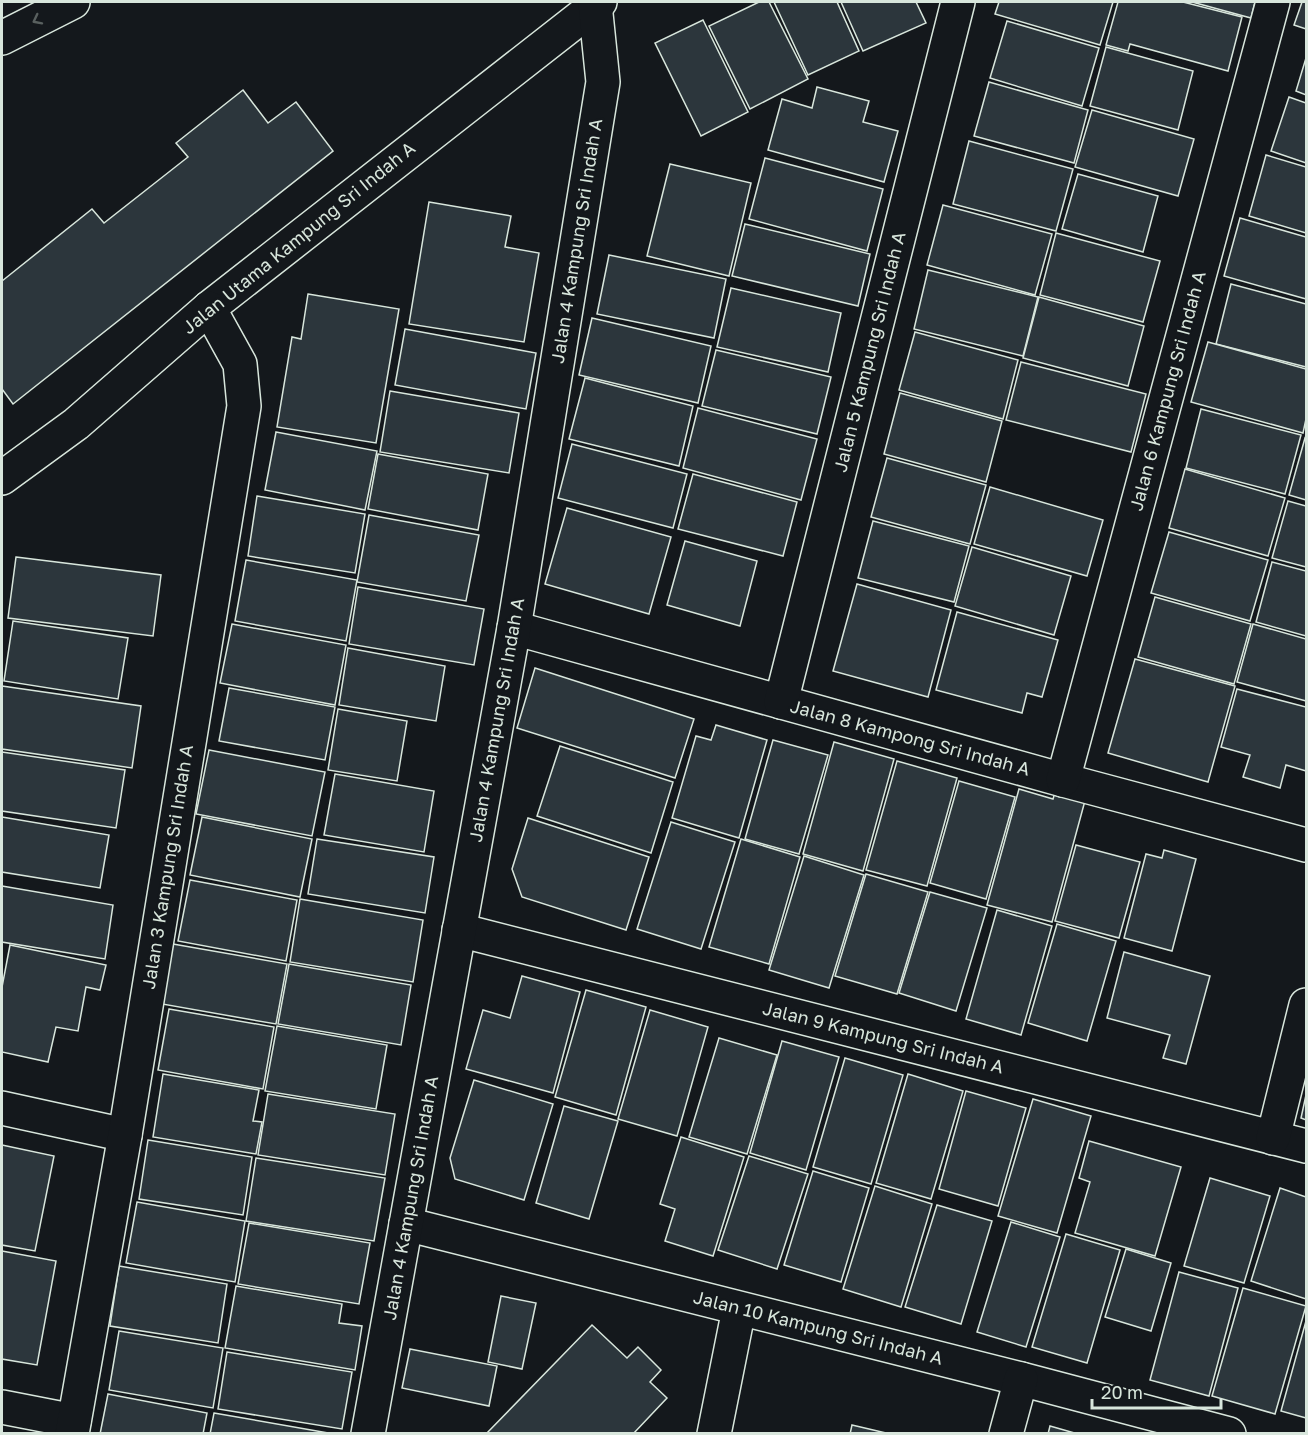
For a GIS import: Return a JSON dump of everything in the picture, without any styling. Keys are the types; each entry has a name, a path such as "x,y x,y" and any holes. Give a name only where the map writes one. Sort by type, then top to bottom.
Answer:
{"main road":[{"path":"2,38 73,2"},
{"name":"Jalan 5 Kampung Sri Indah A","path":"781,702 958,2"},
{"name":"Jalan 6 Kampung Sri Indah A","path":"1063,780 1273,2"},
{"name":"Jalan Utama Kampung Sri Indah A","path":"2,478 76,423 209,308 597,3"},
{"name":"Jalan 4 Kampung Sri Indah A","path":"368,1434 514,628 603,82 597,3"},
{"name":"Jalan 3 Kampung Sri Indah A","path":"73,1427 125,1135 244,406 240,364 209,308"},
{"name":"Jalan 8 Kampong Sri Indah A","path":"514,628 1306,845"},
{"name":"Jalan 9 Kampung Sri Indah A","path":"459,930 1306,1146"},
{"path":"1273,1137 1306,1005"},
{"path":"2,1107 125,1135"},
{"name":"Jalan 10 Kampung Sri Indah A","path":"406,1224 1021,1379 1229,1434"},
{"path":"714,1434 739,1309"},
{"path":"1006,1434 1021,1379"},
{"path":"2,1407 73,1427"}],"building":[{"path":"759,2 769,2 808,79 750,109 709,26"},
{"path":"774,2 837,2 859,51 808,75"},
{"path":"841,2 916,2 926,23 863,51"},
{"path":"999,2 1113,2 1100,45 995,14"},
{"path":"1118,2 1183,2 1242,17 1228,71 1130,44 1128,51 1106,45"},
{"path":"1192,2 1255,2 1251,18"},
{"path":"1302,2 1306,2 1306,29 1294,25"},
{"path":"703,20 748,112 701,136 655,43"},
{"path":"1007,21 1099,48 1082,106 990,78"},
{"path":"1106,47 1193,71 1178,130 1090,106"},
{"path":"1306,58 1306,95 1296,91"},
{"path":"989,82 1088,110 1074,163 974,136"},
{"path":"817,87 869,101 863,122 898,131 884,182 768,150 782,99 812,108"},
{"path":"243,90 268,123 296,102 333,151 13,404 2,389 2,281 92,209 104,223 188,157 176,143"},
{"path":"1289,97 1306,103 1306,163 1271,151"},
{"path":"1092,110 1194,139 1178,196 1075,167"},
{"path":"969,141 1073,169 1056,231 953,204"},
{"path":"1266,155 1306,167 1306,233 1249,216"},
{"path":"765,158 883,189 867,251 749,219"},
{"path":"670,164 751,183 729,276 647,256"},
{"path":"1078,174 1158,196 1143,252 1062,229"},
{"path":"429,202 511,216 505,247 539,253 524,342 409,324"},
{"path":"943,205 1052,234 1035,295 927,265"},
{"path":"1240,218 1306,237 1306,299 1224,276"},
{"path":"745,224 870,254 858,306 732,276"},
{"path":"1056,233 1160,261 1143,322 1040,295"},
{"path":"609,255 726,279 714,338 597,314"},
{"path":"928,270 1038,297 1023,356 914,329"},
{"path":"1231,284 1306,304 1306,367 1216,344"},
{"path":"731,288 841,313 828,372 717,347"},
{"path":"308,294 399,309 376,443 277,427 292,337 301,339"},
{"path":"1039,297 1144,326 1128,386 1023,358"},
{"path":"592,318 711,346 698,403 579,375"},
{"path":"405,329 536,353 526,409 395,385"},
{"path":"915,332 1018,360 1003,419 899,390"},
{"path":"1208,342 1306,369 1306,419 1303,433 1191,402"},
{"path":"716,350 831,377 817,434 702,406"},
{"path":"1021,362 1146,394 1131,452 1006,420"},
{"path":"585,378 693,406 679,466 569,439"},
{"path":"390,391 519,413 509,473 380,452"},
{"path":"900,393 1002,421 986,482 884,454"},
{"path":"698,408 817,439 801,500 683,468"},
{"path":"1201,409 1301,435 1285,494 1186,468"},
{"path":"276,432 377,451 365,510 265,490"},
{"path":"1306,439 1306,500 1289,495"},
{"path":"572,444 687,474 673,528 558,498"},
{"path":"378,454 488,474 478,530 368,509"},
{"path":"887,458 986,485 970,544 871,517"},
{"path":"1185,469 1285,498 1268,556 1169,528"},
{"path":"693,474 797,502 783,556 678,529"},
{"path":"990,487 1103,520 1087,576 974,544"},
{"path":"257,496 365,514 355,573 248,556"},
{"path":"1288,501 1306,506 1306,567 1272,558"},
{"path":"567,508 671,537 649,614 545,584"},
{"path":"369,515 479,535 466,601 357,582"},
{"path":"873,521 969,546 954,602 858,578"},
{"path":"1169,532 1268,560 1250,621 1151,593"},
{"path":"685,541 757,561 740,626 667,605"},
{"path":"972,547 1071,576 1054,635 955,606"},
{"path":"16,557 161,575 153,636 8,618"},
{"path":"246,560 357,580 346,641 235,621"},
{"path":"1272,562 1306,571 1306,636 1256,622"},
{"path":"857,584 951,610 928,697 833,671"},
{"path":"358,587 484,609 474,665 349,644"},
{"path":"1155,597 1251,624 1234,684 1138,657"},
{"path":"957,612 1058,640 1042,697 1027,693 1022,713 936,690"},
{"path":"13,621 128,638 118,699 4,681"},
{"path":"232,624 346,645 335,705 220,683"},
{"path":"1253,624 1306,639 1306,701 1237,682"},
{"path":"348,648 445,666 436,721 339,705"},
{"path":"1135,659 1235,686 1208,782 1108,753"},
{"path":"535,668 694,719 675,778 517,728"},
{"path":"2,686 141,706 132,768 2,749"},
{"path":"229,688 335,707 325,760 219,741"},
{"path":"1237,689 1306,707 1306,771 1286,765 1280,788 1243,777 1250,755 1221,747"},
{"path":"338,709 407,721 397,781 328,770"},
{"path":"716,725 767,740 739,838 672,818 696,736 711,740"},
{"path":"773,740 828,755 799,854 745,839"},
{"path":"834,742 894,759 863,871 803,854"},
{"path":"560,746 673,782 651,853 537,816"},
{"path":"209,750 325,772 312,836 196,814"},
{"path":"2,752 125,770 116,828 2,811"},
{"path":"897,761 957,778 927,886 866,870"},
{"path":"335,774 434,791 424,852 324,835"},
{"path":"959,781 1015,797 986,899 930,883"},
{"path":"1019,789 1053,799 1056,789 1086,797 1052,922 987,905"},
{"path":"2,817 109,835 100,888 2,872"},
{"path":"202,817 312,839 300,897 190,875"},
{"path":"528,818 649,857 626,930 522,897 512,869"},
{"path":"671,822 735,842 701,949 637,929"},
{"path":"317,839 434,857 425,913 308,894"},
{"path":"741,839 800,857 769,964 709,947"},
{"path":"1076,845 1140,862 1119,938 1055,921"},
{"path":"1164,850 1196,859 1172,951 1124,938 1146,854 1162,858"},
{"path":"804,856 864,875 829,988 769,970"},
{"path":"866,874 928,892 897,994 835,976"},
{"path":"190,880 297,900 286,961 178,941"},
{"path":"2,886 113,905 105,959 2,942"},
{"path":"930,892 987,908 956,1011 899,993"},
{"path":"300,899 423,920 413,982 290,962"},
{"path":"997,910 1052,926 1021,1035 966,1019"},
{"path":"1057,924 1116,941 1087,1041 1028,1023"},
{"path":"173,944 287,964 276,1024 162,1004"},
{"path":"10,945 106,965 100,990 86,987 78,1031 56,1027 48,1062 2,1052 2,987"},
{"path":"1124,952 1210,976 1186,1064 1163,1058 1170,1035 1107,1018"},
{"path":"289,964 411,985 401,1045 278,1024"},
{"path":"522,976 580,992 553,1093 466,1069 483,1010 510,1018"},
{"path":"586,990 646,1007 616,1115 555,1097"},
{"path":"169,1009 274,1027 263,1089 158,1070"},
{"path":"650,1010 708,1027 677,1136 618,1119"},
{"path":"277,1026 387,1045 376,1109 265,1091"},
{"path":"719,1038 777,1055 747,1154 689,1137"},
{"path":"782,1041 839,1057 806,1170 750,1153"},
{"path":"845,1058 903,1075 871,1184 813,1167"},
{"path":"163,1074 259,1090 253,1121 262,1122 256,1154 153,1137"},
{"path":"908,1074 963,1091 931,1199 876,1183"},
{"path":"474,1080 553,1104 524,1200 455,1179 450,1158"},
{"path":"966,1091 1026,1108 998,1206 939,1189"},
{"path":"268,1094 395,1114 385,1175 258,1155"},
{"path":"1306,1095 1306,1120 1301,1118"},
{"path":"1033,1099 1091,1116 1057,1233 998,1216"},
{"path":"564,1106 618,1121 589,1219 536,1203"},
{"path":"681,1137 744,1157 713,1256 665,1241 675,1209 660,1204"},
{"path":"148,1140 252,1157 243,1215 139,1199"},
{"path":"1089,1141 1181,1167 1155,1256 1075,1233 1090,1182 1079,1178"},
{"path":"2,1145 54,1156 35,1251 2,1245"},
{"path":"749,1156 808,1174 777,1269 718,1250"},
{"path":"256,1158 385,1178 374,1241 246,1221"},
{"path":"813,1171 869,1188 841,1282 784,1265"},
{"path":"1210,1178 1270,1196 1244,1283 1184,1266"},
{"path":"875,1186 932,1204 901,1307 843,1289"},
{"path":"1280,1188 1306,1197 1306,1299 1251,1281"},
{"path":"137,1202 245,1221 235,1282 126,1263"},
{"path":"937,1205 992,1221 961,1324 905,1307"},
{"path":"1011,1222 1060,1237 1026,1347 977,1332"},
{"path":"249,1223 370,1243 359,1304 238,1284"},
{"path":"1066,1234 1120,1250 1087,1363 1032,1347"},
{"path":"1126,1249 1171,1263 1151,1331 1105,1317"},
{"path":"2,1251 56,1261 37,1365 2,1359"},
{"path":"119,1266 227,1284 218,1343 110,1326"},
{"path":"1179,1272 1238,1288 1209,1396 1150,1380"},
{"path":"236,1286 342,1304 339,1323 362,1326 355,1370 225,1348"},
{"path":"1243,1288 1306,1306 1275,1414 1212,1396"},
{"path":"501,1296 536,1303 522,1369 488,1362"},
{"path":"1306,1321 1306,1418 1281,1411"},
{"path":"592,1325 627,1358 638,1347 661,1370 650,1382 667,1398 633,1434 486,1434"},
{"path":"119,1331 223,1348 213,1408 109,1390"},
{"path":"410,1349 497,1366 489,1406 402,1388"},
{"path":"227,1352 352,1372 342,1429 218,1409"},
{"path":"108,1394 207,1413 203,1434 100,1434"},
{"path":"214,1413 334,1434 210,1434"},
{"path":"852,1425 886,1433 850,1434"},
{"path":"1050,1426 1078,1434 1048,1434"}]}
